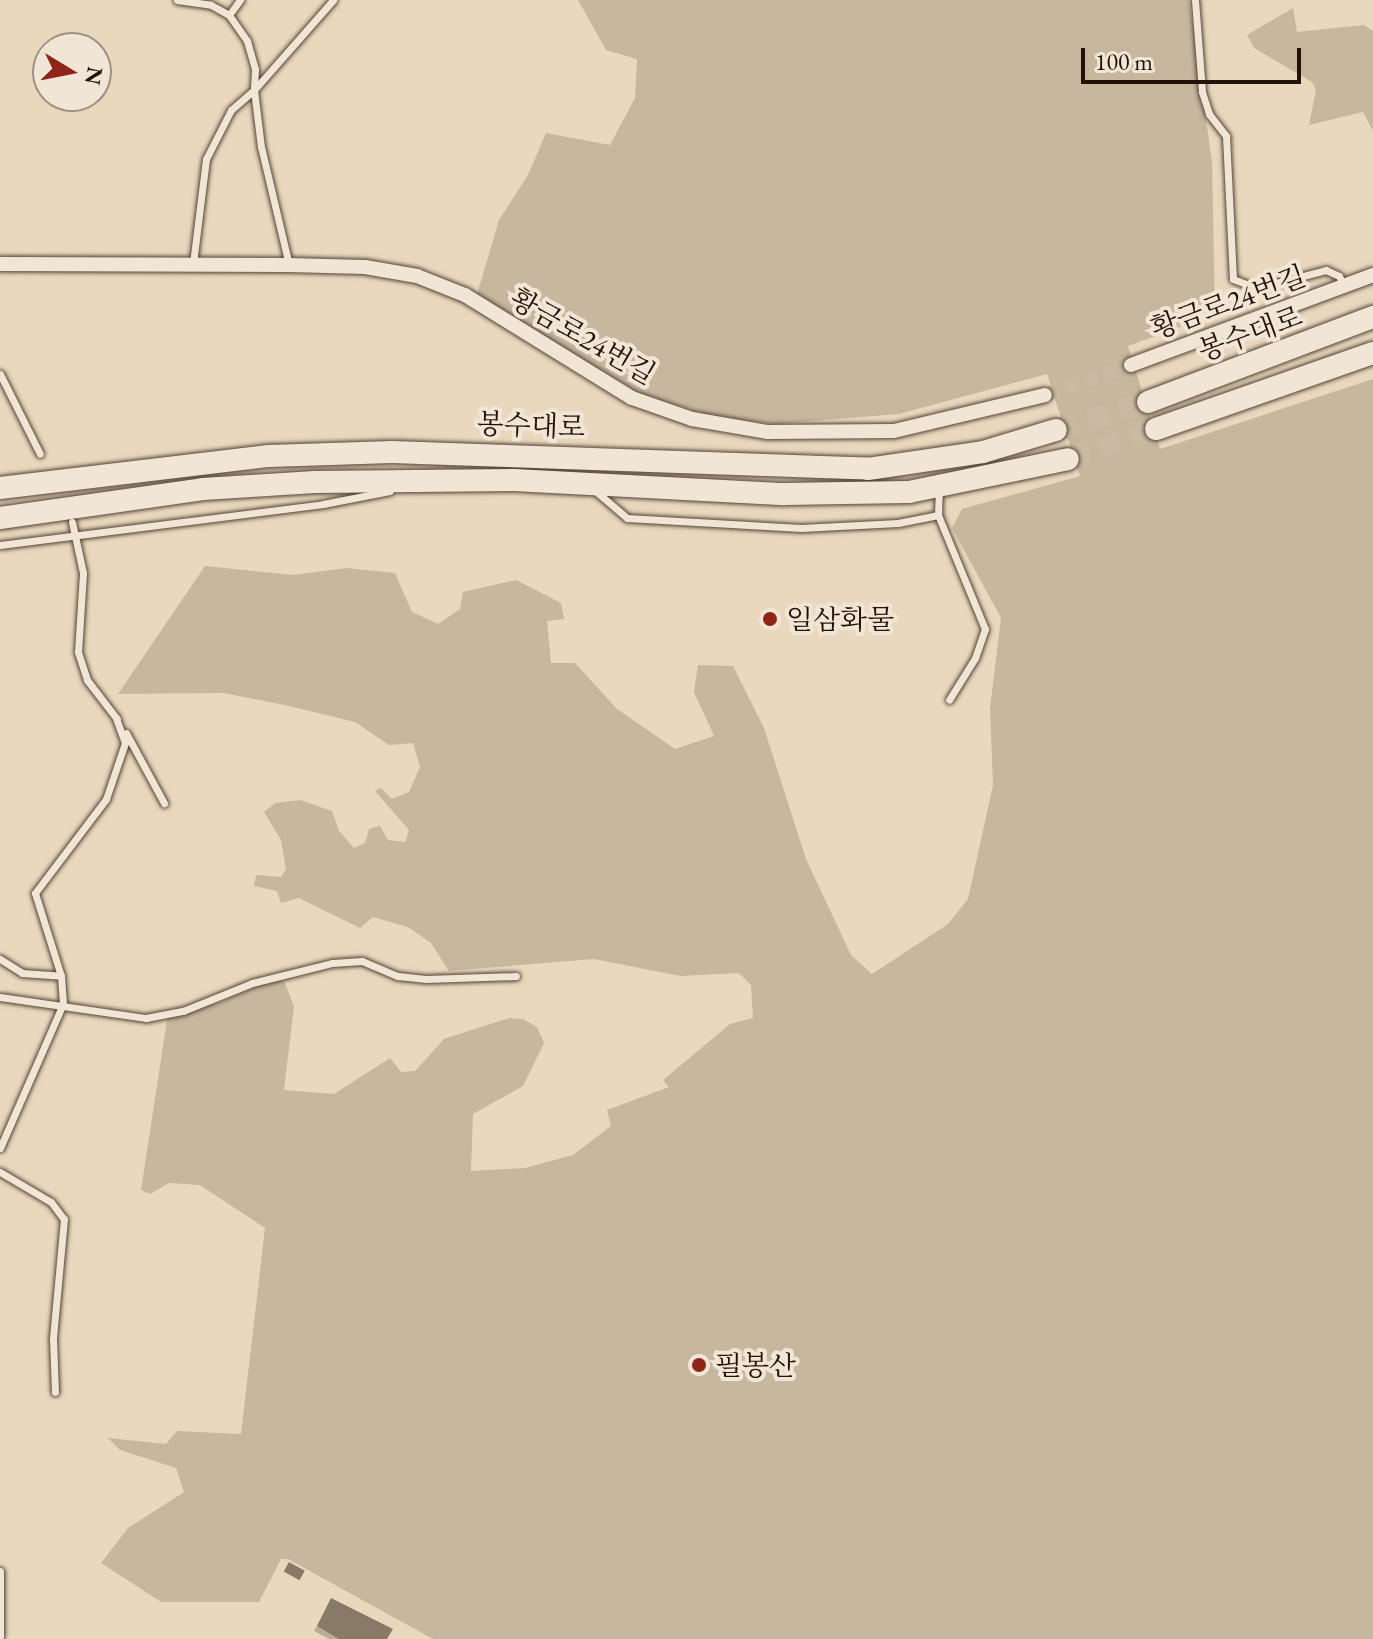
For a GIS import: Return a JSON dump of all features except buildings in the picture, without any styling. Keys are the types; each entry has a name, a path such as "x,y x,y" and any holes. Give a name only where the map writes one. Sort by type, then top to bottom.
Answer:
{"main road":[{"name":"봉수대로","path":"1148,402 1373,317"},
{"path":"1156,429 1373,353"},
{"name":"봉수대로","path":"0,488 269,456 392,452 868,469 983,452 1056,430"},
{"name":"봉수대로","path":"0,518 203,489 442,480 798,495 939,488 1068,459"}],"street":[{"name":"황금로24번길","path":"0,264 289,265 389,270 434,282 465,295 632,398 740,429 819,435 894,431 1045,395"},
{"name":"황금로24번길","path":"1131,365 1373,275"}],"lane":[{"path":"177,0 211,5 229,15 253,56 261,147 289,265"},
{"path":"229,15 240,0"},
{"path":"193,265 206,159 231,110 254,90 333,0"},
{"name":"황금로24번길","path":"1195,0 1202,92 1209,114 1226,136 1233,279 1257,288 1326,270 1339,276 1344,286"},
{"path":"0,374 40,454"},
{"path":"0,545 78,538 177,520 323,504 442,480"},
{"name":"봉수대로","path":"588,484 609,508 651,522 801,528 898,523 938,515"},
{"path":"939,488 938,515 985,629 975,658 949,700"},
{"path":"72,522 78,538 83,573 78,652 87,680 116,718 164,803"},
{"path":"0,1148 63,1004 61,976 35,893 106,799 125,743 116,718"},
{"path":"0,959 22,973 61,976"},
{"path":"0,997 146,1018 183,1011 306,967 362,961 398,976 426,979 516,976"},
{"path":"0,1172 51,1202 64,1219 53,1338 55,1392"},
{"path":"0,1571 0,1636"}],"shaded area":[{"path":"578,0 1189,0 1212,162 1215,314 1128,346 1160,449 1373,379 1373,1639 433,1639 288,1559 281,1559 259,1602 161,1602 101,1563 128,1528 184,1492 176,1468 120,1450 108,1438 166,1444 177,1431 241,1434 265,1228 200,1185 169,1183 150,1194 141,1190 167,1020 174,1011 217,1004 271,980 284,981 294,1006 284,1090 334,1094 390,1058 401,1072 415,1071 444,1039 509,1018 523,1019 537,1027 544,1043 523,1086 473,1114 471,1171 525,1168 573,1155 611,1126 607,1110 669,1087 663,1080 730,1024 753,1018 751,985 739,973 680,976 594,959 449,971 431,943 408,927 373,917 360,928 299,898 281,903 277,891 254,886 256,875 281,877 286,869 281,840 264,812 275,803 300,800 332,811 339,831 354,848 365,843 369,829 380,826 388,840 405,842 409,830 375,791 381,788 392,799 409,792 420,767 413,743 389,745 355,722 289,706 224,693 118,694 205,566 293,575 346,568 395,573 412,612 438,624 460,609 463,592 516,580 561,603 564,619 547,621 551,663 575,663 617,709 675,749 714,736 694,692 698,665 733,666 764,728 806,859 851,955 872,974 948,924 968,899 993,785 990,708 1001,618 952,528 962,509 1080,476 1047,374 899,414 774,424 708,415 640,393 476,298 499,220 528,175 546,133 610,145 635,98 637,59 606,50"},
{"path":"1293,8 1297,32 1364,25 1373,31 1373,131 1363,112 1309,125 1316,90 1312,82 1254,48 1247,35"}],"tunnel":[{"path":"1045,395 1131,365"},
{"path":"1056,430 1148,402"},
{"path":"1068,459 1156,429"}],"place":[{"name":"일삼화물","path":"770,619"},
{"name":"필봉산","path":"699,1365"}]}
